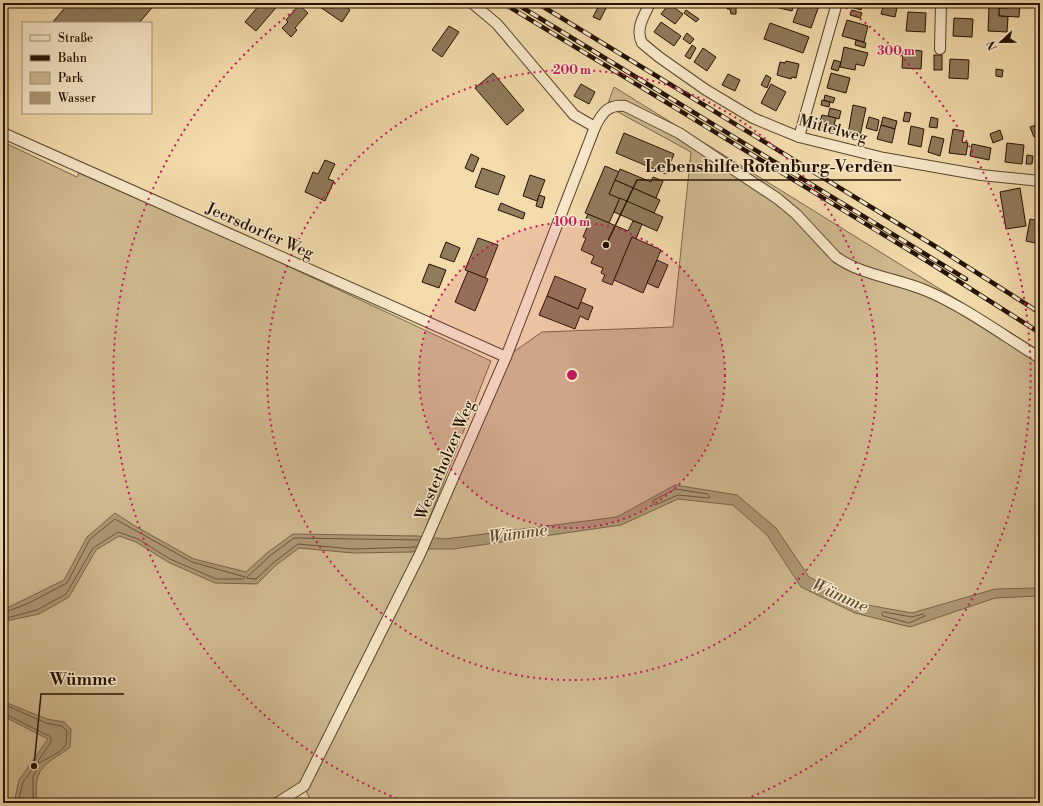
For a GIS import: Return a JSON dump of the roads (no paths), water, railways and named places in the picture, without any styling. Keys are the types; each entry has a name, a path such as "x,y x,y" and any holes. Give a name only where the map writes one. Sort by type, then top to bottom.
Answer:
{"street":[{"path":"472,3 497,24 574,116 596,127"},
{"name":"Mittelweg","path":"650,3 639,30 639,36 642,43 659,57 706,90 753,118 799,137 884,158 981,175 1040,181"},
{"path":"799,137 837,3"},
{"path":"940,49 941,3"},
{"name":"Westerholzer Weg","path":"277,803 304,786 420,554 506,357 596,127 602,113 606,109 618,105 625,106 679,133 778,199 796,214 836,257 843,262 861,270 926,291 946,301 1040,358"},
{"name":"Jeersdorfer Weg","path":"3,133 506,357"}],"water":[{"path":"675,485 737,495 776,528 809,577 862,604 912,613 995,589 1040,588 1040,596 995,598 910,627 855,613 801,587 767,535 733,505 678,499 621,525 453,549 428,549 412,552 353,553 299,548 275,566 257,584 215,583 168,562 136,542 119,536 96,550 69,597 39,614 6,621 3,627 3,610 64,580 87,537 115,513 194,559 246,572 268,552 293,534 418,536 445,539 617,517"},
{"path":"3,699 7,703 47,719 64,722 71,729 70,747 47,764 40,772 37,780 36,803 14,803 19,780 48,739 3,716"}],"railway":[{"path":"503,3 930,263 1040,333"},
{"path":"515,3 966,279"},
{"path":"537,3 938,248 1040,313"}],"place":[{"name":"Lebenshilfe Rotenburg-Verden","path":"606,245"},
{"name":"Wümme","path":"34,766"}]}
